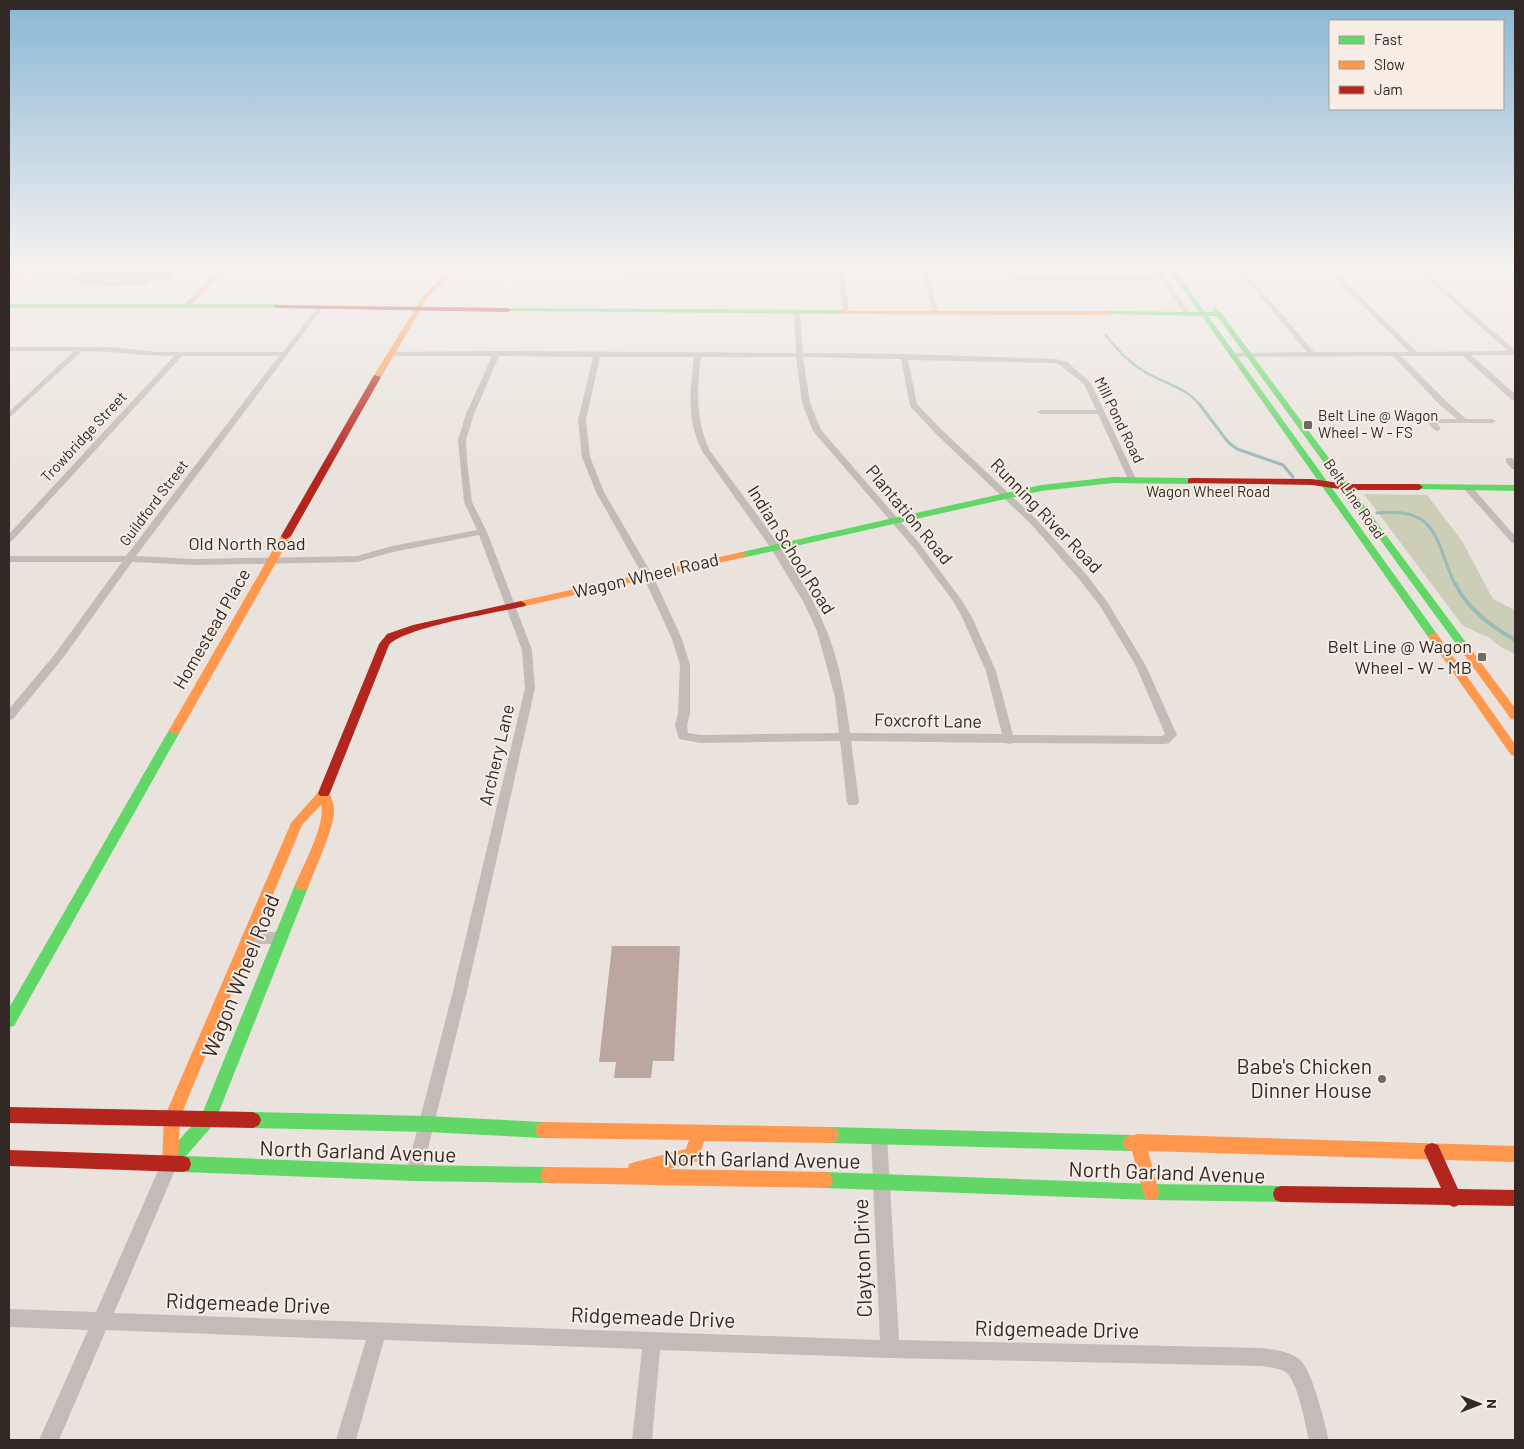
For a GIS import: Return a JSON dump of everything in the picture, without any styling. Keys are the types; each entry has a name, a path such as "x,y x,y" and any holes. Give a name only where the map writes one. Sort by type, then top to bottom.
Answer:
{"street":[{"name":"Guildford Street","path":"9,716 59,656 129,559 301,332"},
{"name":"Homestead Place","path":"9,1022 403,332"},
{"name":"Plantation Road","path":"799,332 805,400 811,421 817,431 932,565 967,617 991,671 1009,740"},
{"name":"Belt Line Road","path":"1216,332 1515,752"},
{"name":"Belt Line Road","path":"1232,332 1515,716"},
{"path":"1293,332 1312,354"},
{"path":"1392,332 1415,354"},
{"path":"1490,332 1515,353"},
{"path":"9,349 123,349 148,353 180,354 284,354"},
{"path":"9,416 80,349"},
{"path":"1464,353 1515,398"},
{"path":"1233,355 1515,353"},
{"name":"Trowbridge Street","path":"9,540 180,354"},
{"name":"Mill Pond Road","path":"391,354 904,356 1056,361 1064,364 1087,383 1133,480"},
{"name":"Archery Lane","path":"414,1173 463,982 530,688 527,650 482,532 468,502 462,440 470,414 497,354"},
{"path":"1395,354 1443,404 1463,420"},
{"path":"597,355 582,420 586,457 600,492 648,576"},
{"name":"Indian School Road","path":"698,355 693,407 693,420 697,435 706,451 774,547 809,603 822,631 840,697 853,802"},
{"name":"Running River Road","path":"904,356 913,404 930,424 1007,495 1072,562 1112,613 1140,662 1161,707 1171,735"},
{"path":"1041,412 1102,412"},
{"path":"1277,417 1295,417"},
{"path":"1437,429 1431,421 1492,421"},
{"path":"1509,460 1515,467"},
{"name":"Wagon Wheel Road","path":"170,1163 172,1118 296,824 324,794 384,644 391,636 417,627 1041,488 1113,480 1133,480 1323,482 1346,487 1515,488"},
{"path":"1133,480 1138,492"},
{"path":"1261,481 1268,492"},
{"name":"Wagon Wheel Road","path":"1070,485 1111,491 1138,492 1330,492 1346,487"},
{"path":"1468,488 1515,541"},
{"name":"Old North Road","path":"9,559 129,559 194,562 357,559 392,549 482,532"},
{"name":"Foxcroft Lane","path":"648,576 677,638 685,665 684,714 681,725 683,736 701,739 846,737 1165,740 1171,735"},
{"path":"1473,693 1498,693"},
{"name":"Wagon Wheel Road","path":"50,1440 170,1163 208,1119 325,826 328,809 324,794"},
{"path":"248,938 280,938"},
{"name":"North Garland Avenue","path":"9,1115 427,1124 540,1130 1138,1142 1515,1154"},
{"path":"616,1175 692,1154 700,1132"},
{"name":"Clayton Drive","path":"879,1136 890,1349"},
{"path":"1138,1142 1151,1192"},
{"path":"1432,1151 1454,1199"},
{"name":"North Garland Avenue","path":"9,1158 414,1173 882,1181 1151,1192 1454,1199 1515,1198"},
{"name":"Ridgemeade Drive","path":"9,1318 890,1349 1261,1357 1285,1362 1294,1367 1302,1381 1319,1440"},
{"path":"346,1440 378,1330"},
{"path":"642,1440 652,1341"}],"green space":[{"path":"1364,494 1427,495 1462,541 1493,599 1515,610 1515,654 1501,647 1490,638 1463,626"}],"building":[{"path":"612,946 680,946 674,1061 653,1061 651,1078 614,1078 616,1062 599,1062"}],"waterway":[{"path":"1106,335 1134,364 1145,372 1189,394 1200,405"},
{"path":"1200,405 1228,442 1237,449 1283,465 1293,477"},
{"path":"1377,513 1397,512 1412,515 1423,521 1438,541 1455,585"},
{"path":"1455,583 1466,601 1480,616 1515,640"}],"traffic: fast":[{"path":"1216,332 1433,636"},
{"path":"1232,332 1469,654"},
{"path":"742,555 1041,488 1113,480 1191,481"},
{"path":"1419,487 1515,488"},
{"path":"9,1021 175,730"},
{"path":"170,1163 208,1119 302,885"},
{"path":"253,1120 427,1124 543,1130"},
{"path":"831,1135 1131,1143"},
{"path":"183,1164 414,1173 548,1175"},
{"path":"825,1180 1151,1192 1281,1194"}],"traffic: slow":[{"path":"377,377 404,332"},
{"path":"175,730 286,536"},
{"path":"521,604 742,555"},
{"path":"1433,636 1515,752"},
{"path":"1469,654 1515,716"},
{"path":"170,1163 172,1118 185,1086 297,823 324,793"},
{"path":"302,885 325,826 328,809 324,794"},
{"path":"543,1130 831,1135"},
{"path":"635,1170 692,1155 699,1132"},
{"path":"1138,1142 1151,1192"},
{"path":"1131,1143 1515,1154"},
{"path":"548,1175 825,1180"}],"traffic: jam":[{"path":"286,536 377,377"},
{"path":"1191,481 1312,482 1346,487 1419,487"},
{"path":"324,793 384,644 391,636 417,627 521,604"},
{"path":"9,1115 253,1120"},
{"path":"1432,1151 1454,1199"},
{"path":"9,1158 183,1164"},
{"path":"1281,1194 1515,1198"}],"place":[{"name":"Belt Line @ Wagon Wheel - W - FS","path":"1308,425"},
{"name":"Belt Line @ Wagon Wheel - W - MB","path":"1482,657"},
{"name":"Babe's Chicken Dinner House","path":"1382,1079"}]}
